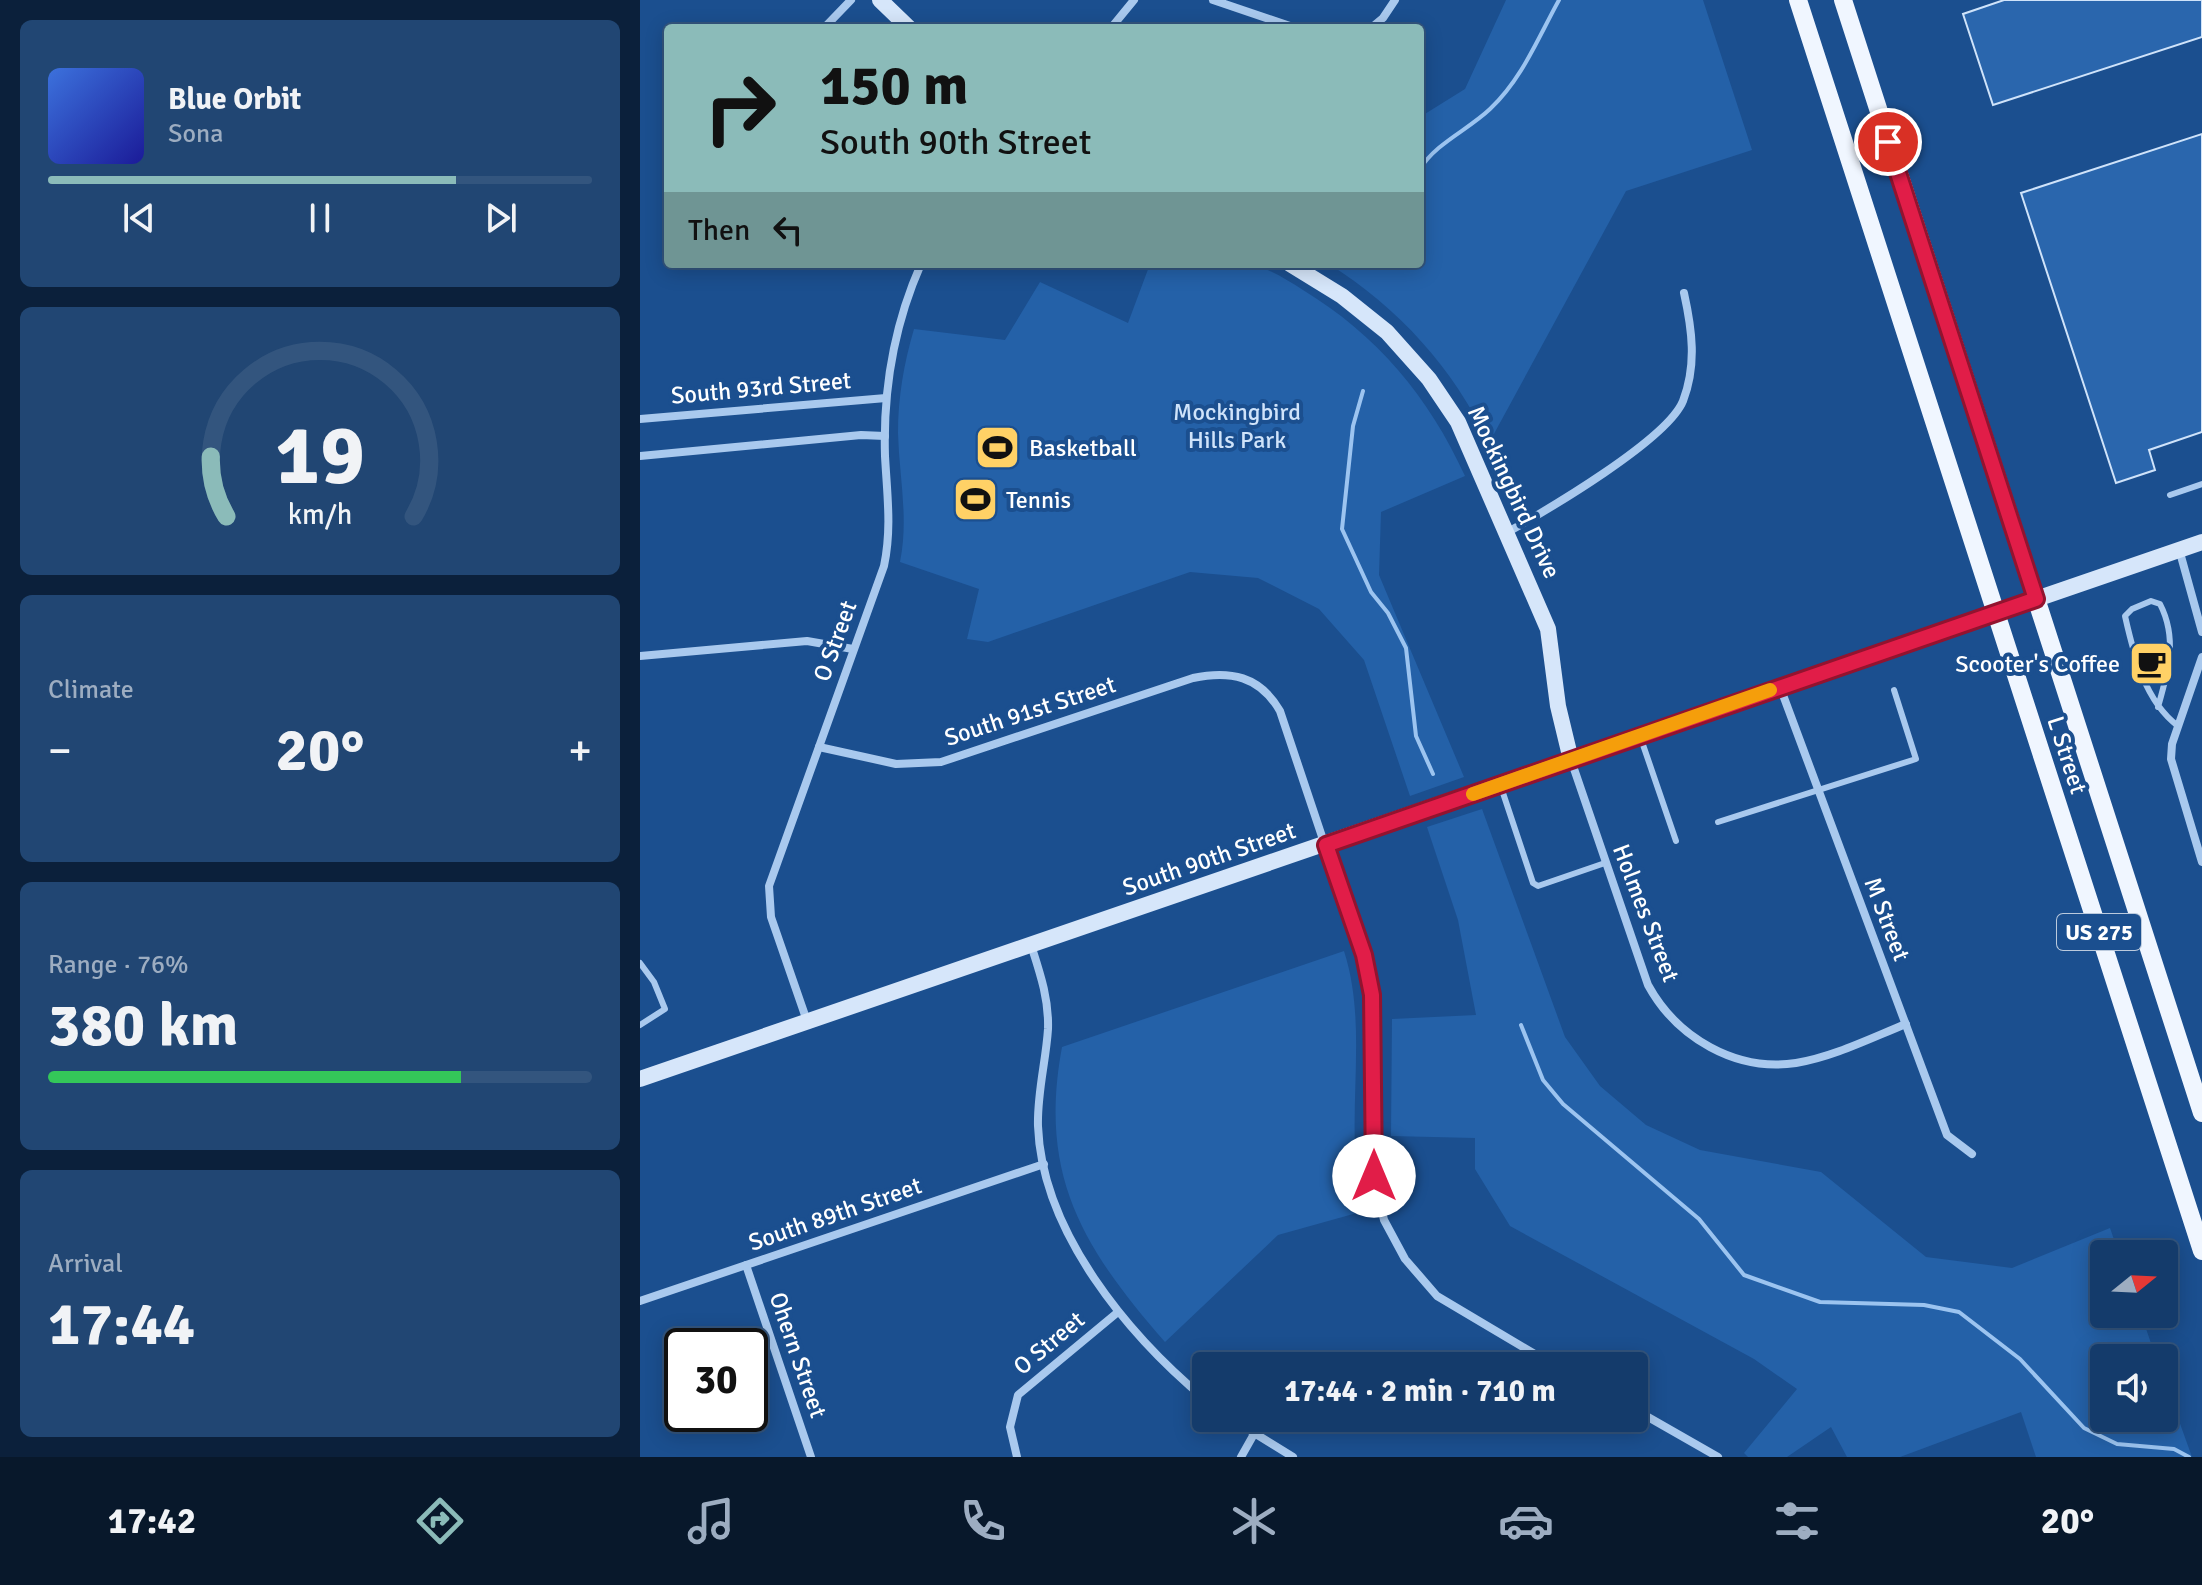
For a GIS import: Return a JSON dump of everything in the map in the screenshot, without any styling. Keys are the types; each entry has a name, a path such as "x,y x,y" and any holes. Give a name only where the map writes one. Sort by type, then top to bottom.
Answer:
{"main road":[{"name":"L Street","path":"1798,0 2202,1251"},
{"name":"L Street","path":"1843,0 2202,1113"}],"street":[{"path":"828,24 851,0"},
{"path":"880,0 905,24"},
{"path":"1114,24 1134,0"},
{"path":"1213,0 1284,24"},
{"path":"1374,24 1395,0"},
{"name":"O Street","path":"808,1022 771,917 769,886 889,541 886,398 894,350 920,268"},
{"name":"Mockingbird Drive","path":"1296,268 1363,311 1429,379 1470,445 1548,629 1558,706 1571,760"},
{"path":"1508,532 1564,501 1615,465 1682,404 1693,341 1684,293"},
{"name":"South 93rd Street","path":"640,419 886,398"},
{"path":"640,456 861,435 885,436"},
{"name":"South 90th Street","path":"640,1079 2202,542"},
{"path":"2179,549 2202,632"},
{"path":"640,656 807,641 853,649"},
{"path":"2202,657 2178,726 2171,759 2202,862"},
{"name":"South 91st Street","path":"819,747 896,764 941,762 1193,678 1225,673 1251,681 1264,689 1280,711 1326,845"},
{"name":"M Street","path":"1780,687 1947,1135 1972,1154"},
{"name":"Holmes Street","path":"1571,760 1653,993 1687,1032 1716,1050 1766,1064 1795,1063 1906,1024"},
{"path":"1326,845 1370,980 1374,1176 1384,1220 1405,1259 1437,1296 1531,1352"},
{"path":"1031,945 1047,1013 1038,1114 1044,1164 1060,1214 1118,1312 1192,1387"},
{"name":"South 89th Street","path":"640,1301 1044,1164"},
{"name":"Ohern Street","path":"746,1265 811,1457"},
{"name":"O Street","path":"1017,1457 1010,1427 1018,1395 1026,1385 1118,1312"},
{"path":"1648,1417 1718,1457"},
{"path":"1251,1432 1293,1457"},
{"path":"1241,1457 1254,1434"}],"lane":[{"path":"2170,495 2202,484"},
{"path":"2158,707 2171,644 2165,613 2160,604 2151,601 2132,609 2125,616 2150,697 2158,707 2178,726"},
{"path":"2191,692 2202,689"},
{"path":"1718,822 1916,759 1894,690"},
{"path":"1640,736 1676,841"},
{"path":"1500,784 1533,883 1538,886 1605,863"},
{"path":"640,963 654,982 665,1009 640,1025"}],"green space":[{"path":"1506,0 1703,0 1752,150 1626,191 1489,443 1459,390 1422,342 1378,300 1335,268 1424,268 1424,115 1465,89"},
{"name":"Mockingbird Hills Park","path":"1149,268 1262,268 1284,278 1354,327 1398,370 1417,394 1451,447 1465,476 1381,512 1379,575 1464,777 1410,796 1364,660 1319,609 1258,578 1190,572 988,642 967,639 979,589 900,562 904,513 898,420 902,380 914,329 1005,340 1040,282 1128,323"},
{"path":"1482,809 1565,1037 1600,1086 1646,1125 1700,1150 1821,1172 1926,1257 2012,1268 2110,1228 2114,1240 2090,1240 2090,1328 2146,1328 2151,1344 2090,1344 2090,1432 2178,1432 2178,1418 2192,1457 2036,1457 2021,1412 1900,1457 1847,1457 1831,1427 1787,1457 1748,1457 1744,1453 1797,1389 1754,1359 1510,1226 1475,1169 1475,1138 1391,1136 1392,1019 1476,1015 1458,920 1427,827"},
{"path":"1344,951 1352,983 1355,1015 1355,1146 1364,1211 1278,1235 1165,1342 1111,1274 1074,1208 1062,1172 1056,1134 1056,1093 1062,1047"}],"building":[{"path":"2004,0 2202,0 2202,37 1993,105 1963,14"},
{"path":"2202,134 2202,432 2149,450 2155,470 2116,483 2021,193"}],"waterway":[{"path":"1424,164 1443,144 1481,117 1511,85 1559,0"},
{"path":"1363,391 1353,426 1342,529 1371,592 1388,613 1406,648 1416,736 1433,774"},
{"path":"1521,1025 1543,1080 1563,1104 1699,1219 1744,1275 1820,1302 1924,1305 1959,1312 2020,1359 2084,1428 2117,1444 2174,1449 2189,1457"}],"slow traffic":[{"path":"1473,794 1770,690"}],"place":[{"name":"Basketball","path":"998,448"},
{"name":"Tennis","path":"975,500"},
{"name":"Scooter's Coffee","path":"2151,664"}],"route":[{"path":"1374,1176 1370,980 1326,845 2036,599 1888,142"}]}
